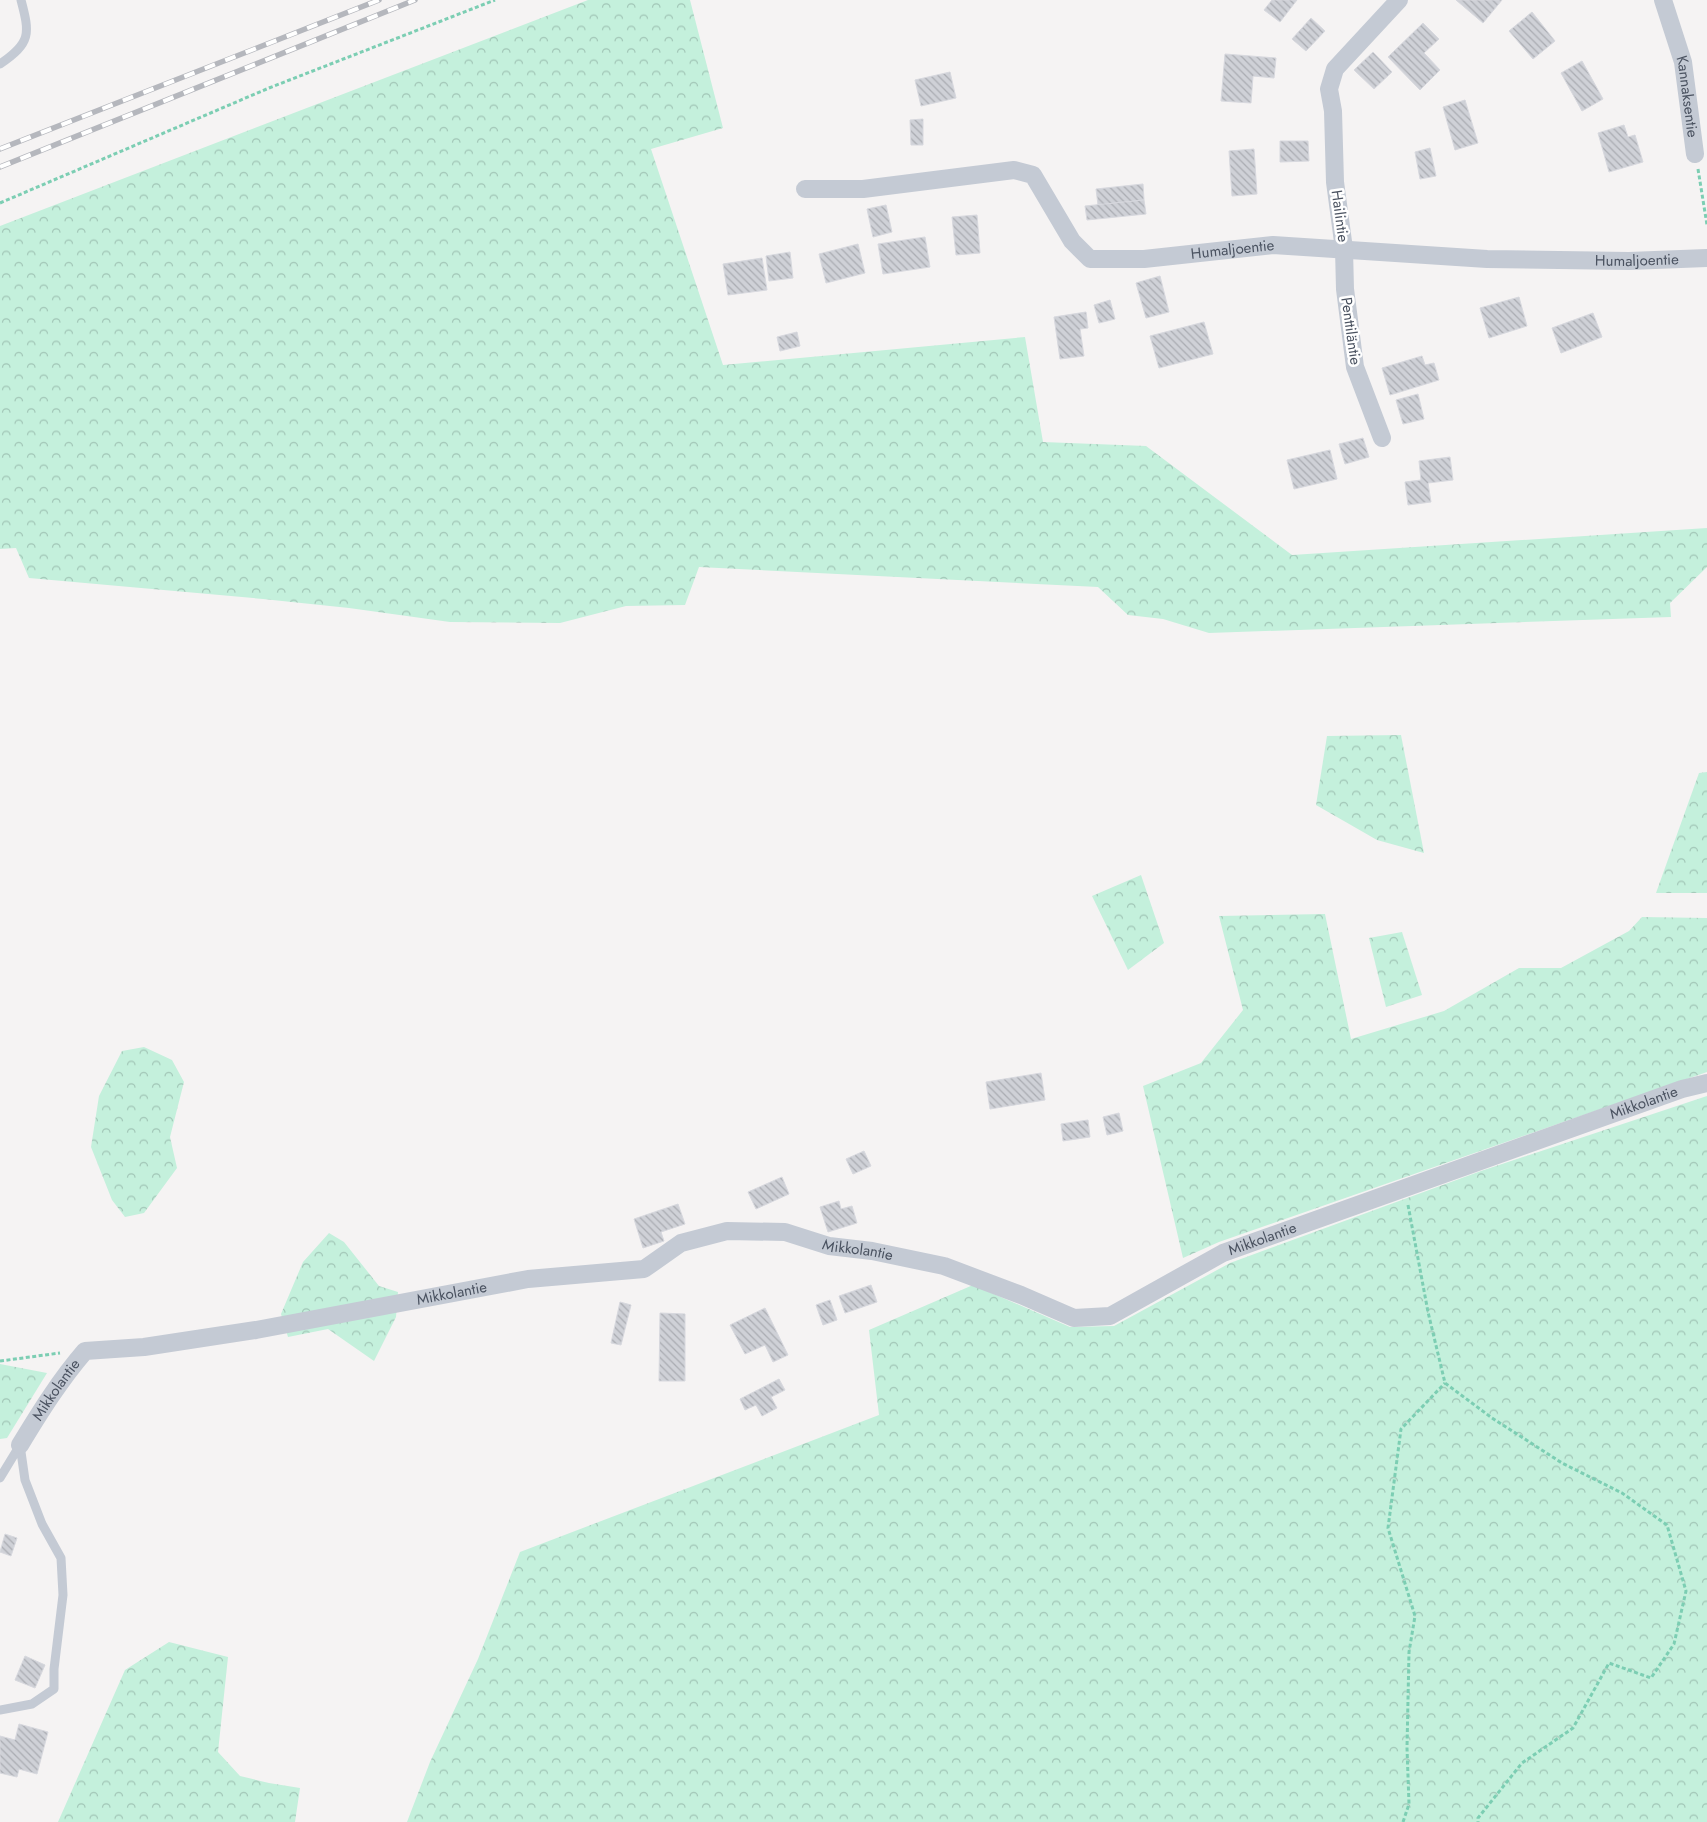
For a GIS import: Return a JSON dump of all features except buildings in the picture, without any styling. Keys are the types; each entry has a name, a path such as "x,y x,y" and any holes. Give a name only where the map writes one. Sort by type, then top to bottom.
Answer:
{"street":[{"name":"Hailintie","path":"1344,249 1335,182 1333,111 1329,89 1335,69 1399,0"},
{"name":"Kannaksentie","path":"1663,0 1682,62 1695,154"},
{"name":"Humaljoentie","path":"805,189 863,189 1014,170 1033,175 1072,241 1090,259 1144,259 1273,245 1487,259 1629,261 1707,258"},
{"name":"Penttiläntie","path":"1344,249 1345,289 1355,368 1382,438"},
{"name":"Mikkolantie","path":"20,1445 70,1368 86,1351 144,1347 256,1330 528,1279 644,1269 681,1242 727,1232 785,1232 829,1246 872,1251 944,1266 1022,1295 1074,1318 1110,1316 1223,1253 1673,1092 1707,1083"}],"lane":[{"path":"0,64 16,53 26,38 27,24 21,0"},
{"path":"0,1478 20,1445"},
{"path":"0,1710 32,1704 54,1689 54,1669 63,1595 61,1558 42,1524 25,1480 20,1445"}],"path":[{"path":"0,203 269,88 495,0"},
{"name":"Kannaksentie","path":"1695,154 1707,225"},
{"path":"1405,1187 1428,1312 1445,1383 1492,1418 1562,1463 1622,1493 1668,1525 1686,1592 1674,1644 1651,1678 1609,1663 1573,1728 1522,1763 1478,1818 1478,1822"},
{"path":"0,1361 52,1353 86,1351"},
{"path":"1403,1822 1409,1804 1406,1748 1409,1652 1415,1616 1388,1528 1401,1429 1445,1383"}],"green space":[{"path":"588,0 690,0 723,128 651,149 723,365 1025,337 1043,442 1146,446 1292,555 1707,528 1707,567 1670,603 1671,617 1209,633 1163,619 1128,615 1098,587 699,567 685,605 626,606 560,623 450,622 349,608 263,599 29,578 16,548 0,549 0,226"},
{"path":"1401,735 1424,853 1377,840 1316,805 1327,736"},
{"path":"1707,772 1707,893 1656,893 1699,773"},
{"path":"1141,875 1164,943 1128,970 1092,896"},
{"path":"1325,914 1351,1039 1444,1011 1519,968 1561,968 1629,931 1642,917 1707,918 1707,1072 1219,1242 1183,1258 1143,1086 1201,1063 1243,1010 1219,916"},
{"path":"1402,932 1422,995 1386,1007 1369,938"},
{"path":"144,1047 172,1060 184,1082 170,1137 177,1168 144,1213 125,1217 112,1200 91,1147 99,1096 122,1051"},
{"path":"1707,1096 1707,1822 407,1822 430,1762 478,1659 520,1552 879,1415 869,1330 973,1285 1070,1327 1114,1326 1230,1263 1481,1171"},
{"path":"329,1233 344,1242 379,1286 398,1292 396,1317 374,1361 328,1329 288,1337 281,1314 303,1262"},
{"path":"0,1364 47,1373 7,1438 0,1439"},
{"path":"169,1642 228,1657 218,1752 240,1776 300,1788 295,1822 58,1822 125,1670"}],"railway":[{"path":"0,149 379,0"},
{"path":"0,167 415,0"}]}
